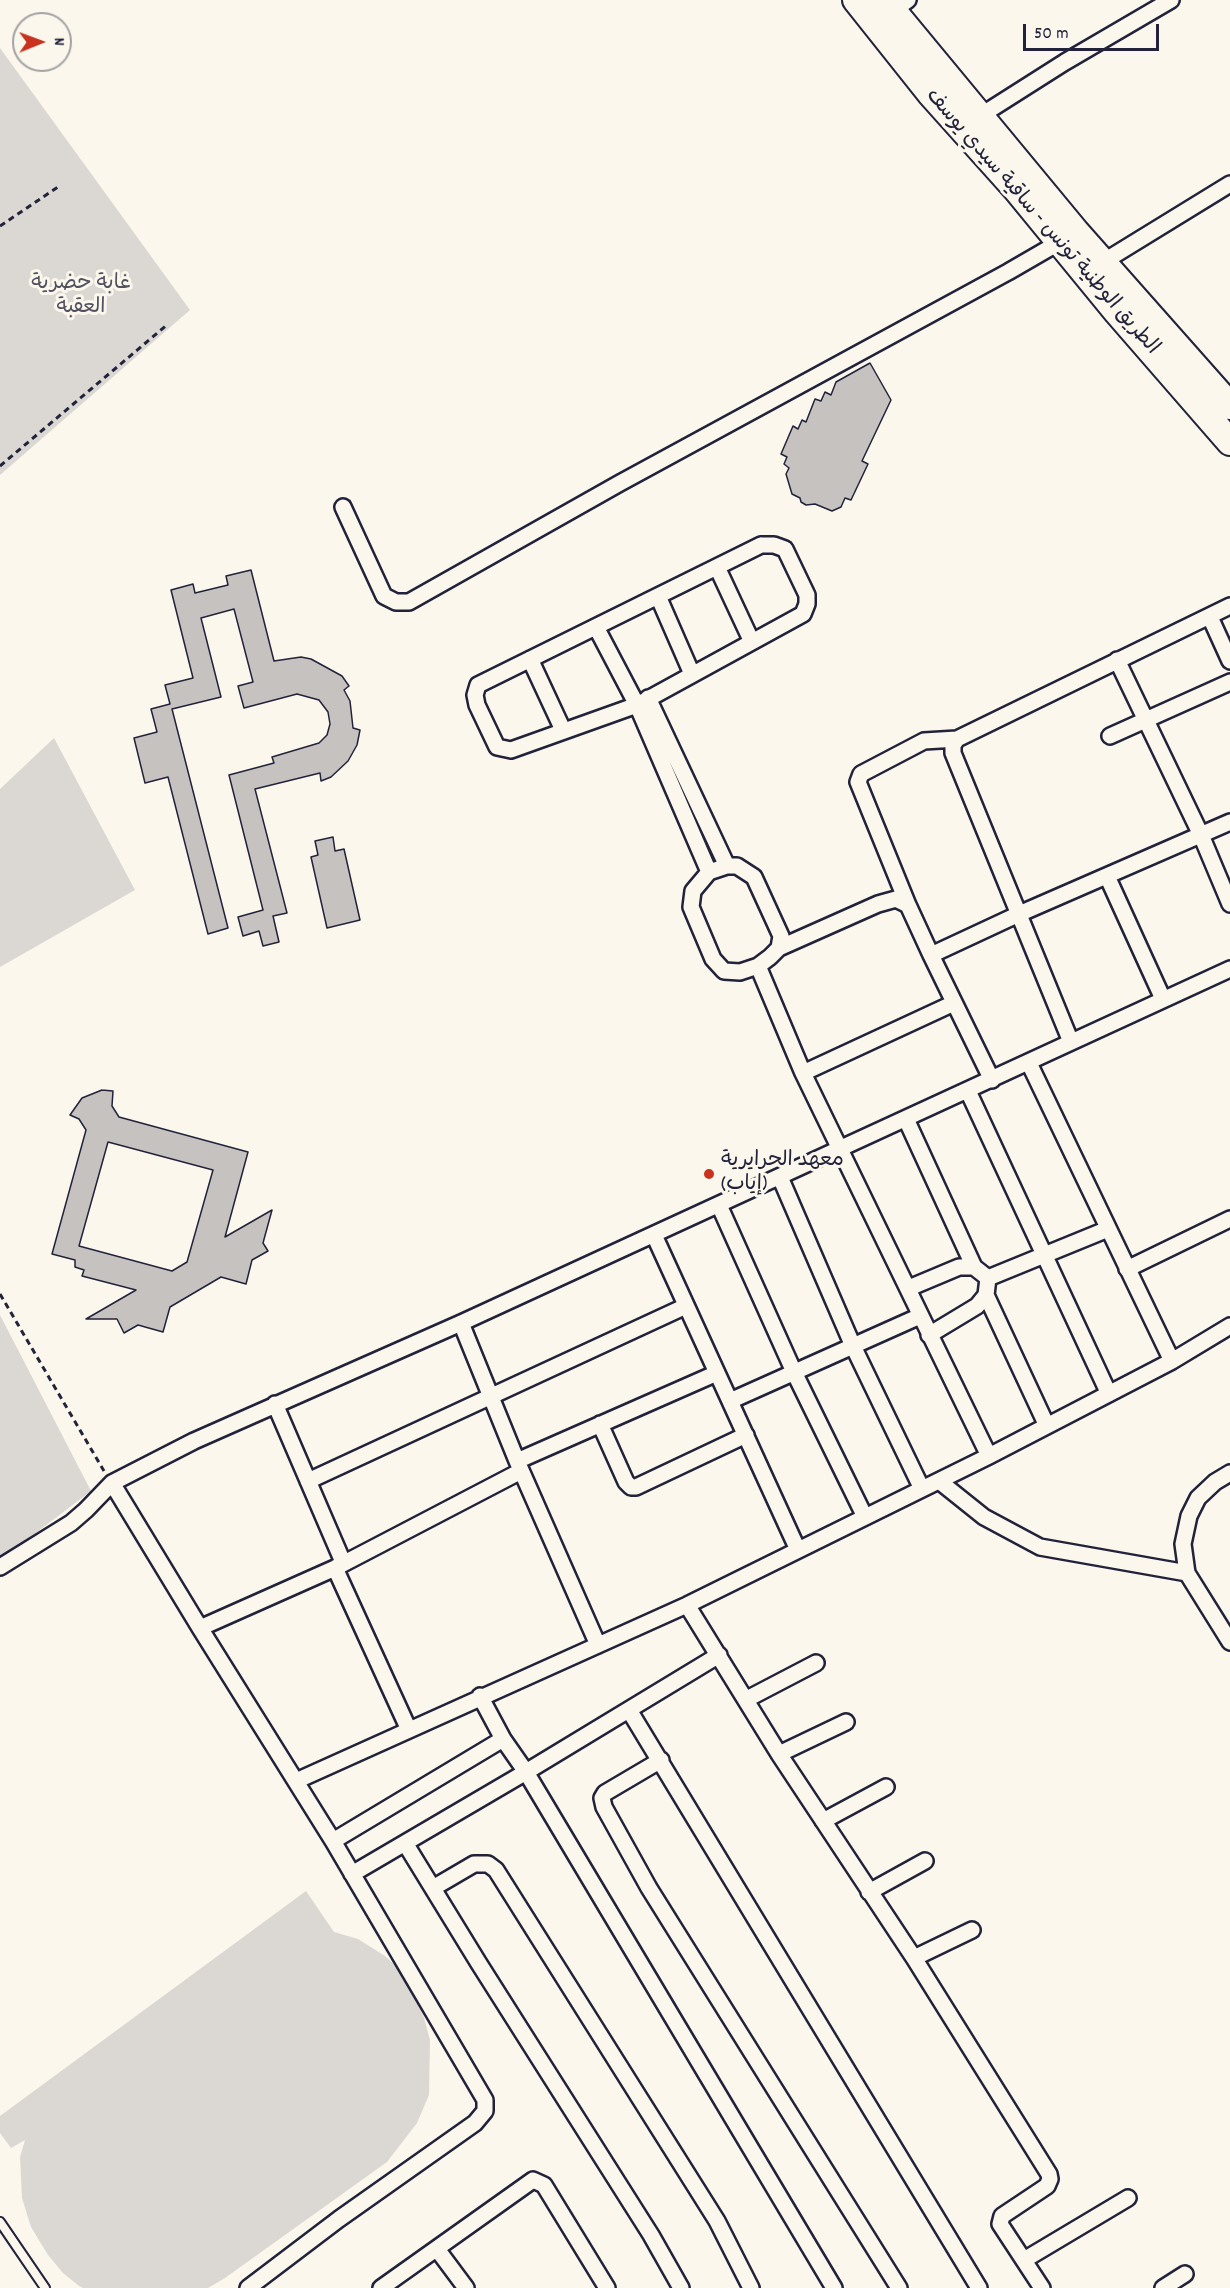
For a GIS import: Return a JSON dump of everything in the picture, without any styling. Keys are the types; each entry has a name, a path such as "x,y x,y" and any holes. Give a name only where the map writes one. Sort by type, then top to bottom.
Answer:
{"highway":[{"name":"الطريق الوطنية تونس - ساقية سيدي يوسف","path":"856,0 923,85 1017,190 1067,237 1102,262 1230,406"},
{"name":"الطريق الوطنية تونس - ساقية سيدي يوسف","path":"895,4 980,116 1067,237 1230,442"}],"street":[{"path":"980,116 1065,62 1171,0"},
{"path":"1102,262 1230,184"},
{"path":"343,507 384,596 396,602 409,602 1067,237"},
{"path":"760,545 774,545 785,549 807,595 807,604 802,614 643,702 511,750 497,747 477,705 475,694 478,686 658,596 760,545"},
{"path":"717,567 752,642"},
{"path":"658,596 692,674"},
{"path":"992,1080 930,955 908,905 858,782 861,774 924,741 957,739 1230,606"},
{"path":"1210,617 1230,661"},
{"path":"596,627 643,702 727,866"},
{"path":"530,659 564,730"},
{"path":"1117,660 1202,835 1230,904"},
{"path":"1110,736 1230,682"},
{"path":"643,702 709,872"},
{"path":"957,739 952,753 1071,1042"},
{"path":"930,955 1230,822"},
{"path":"779,948 781,936 754,877 737,866 727,866 709,872 693,891 691,907 713,959 724,971 740,972 758,966 779,948 878,904 896,899 908,905"},
{"path":"1107,876 1163,999"},
{"path":"758,966 803,1073 990,1456"},
{"path":"0,1568 71,1523 112,1483 194,1441 461,1323 1230,969"},
{"path":"803,1073 954,1003"},
{"path":"1029,1063 1172,1361"},
{"path":"969,1091 1109,1394"},
{"path":"906,1119 974,1267 988,1278"},
{"path":"780,1177 853,1346 922,1489"},
{"path":"719,1205 794,1372 865,1517"},
{"path":"1127,1269 1230,1219"},
{"path":"988,1278 1108,1229"},
{"path":"654,1235 798,1550"},
{"path":"909,1288 959,1267 974,1267"},
{"path":"988,1278 986,1295 1047,1426"},
{"path":"929,1335 977,1306 986,1295"},
{"path":"308,1481 686,1306"},
{"path":"730,1401 920,1316"},
{"path":"461,1323 519,1466 598,1646"},
{"path":"296,1781 480,1696 687,1605 990,1456 1172,1361 1230,1326"},
{"path":"200,1628 339,1565 600,1424 717,1373"},
{"path":"274,1404 308,1481 339,1565 409,1730"},
{"path":"600,1424 626,1482 631,1487 636,1487 746,1435"},
{"path":"1230,1473 1215,1482 1198,1498 1189,1516 1183,1544 1187,1574 1230,1642"},
{"path":"939,1481 984,1516 1040,1547 1187,1574"},
{"path":"112,1483 333,1841 483,2096 485,2111 475,2122 348,2212 248,2288"},
{"path":"687,1605 779,1754 914,1958 1050,2174 1047,2186 1002,2216 1000,2221 1042,2288"},
{"path":"352,1874 719,1655"},
{"path":"747,1699 816,1663"},
{"path":"480,1696 503,1739 526,1772 834,2288"},
{"path":"629,1710 979,2288"},
{"path":"779,1754 846,1722"},
{"path":"333,1841 503,1739"},
{"path":"661,1760 604,1793 602,1798 604,1807 656,1898 899,2288"},
{"path":"823,1821 886,1786"},
{"path":"405,1843 483,1972 651,2235 681,2288"},
{"path":"869,1892 925,1861"},
{"path":"433,1888 474,1864 488,1864 496,1869 717,2221 751,2288"},
{"path":"914,1958 972,1930"},
{"path":"381,2288 523,2186 536,2180 544,2186 613,2286"},
{"path":"1024,2260 1128,2198"},
{"path":"437,2249 466,2288"},
{"path":"1163,2288 1185,2274"}],"lane":[{"path":"0,2222 45,2288"}],"path":[{"path":"0,226 62,185"},
{"path":"0,466 168,324"},
{"path":"0,1294 112,1483"}],"green space":[{"name":"غابة حضرية العقبة","path":"0,48 12,65 12,72 17,72 190,310 0,475"},
{"path":"54,738 135,890 0,967 0,789"},
{"path":"0,1315 91,1491 0,1560"},
{"path":"306,1891 334,1932 358,1939 385,1956 397,1967 413,1991 430,2040 429,2095 417,2123 387,2162 208,2288 83,2288 79,2286 63,2273 48,2255 31,2227 22,2198 20,2157 25,2140 11,2148 0,2133 0,2116"}],"building":[{"path":"870,363 891,400 862,461 868,464 851,500 845,498 841,507 832,511 815,504 806,505 792,494 786,474 789,468 784,464 787,457 781,454 793,426 798,429 802,420 806,422 815,399 821,401 825,392 831,395 836,382"},
{"path":"251,570 274,661 301,657 311,659 342,676 349,686 344,690 350,701 353,728 360,730 357,745 348,761 331,777 321,781 320,773 255,789 287,913 273,916 279,942 263,946 259,931 243,936 238,917 263,910 229,775 274,763 272,757 319,743 327,735 330,724 328,712 319,700 297,694 244,708 238,686 253,682 234,609 201,618 221,697 172,709 228,928 208,934 168,777 145,783 134,738 157,732 151,709 170,704 165,685 193,678 171,590 193,584 195,593 228,585 226,576"},
{"path":"333,837 335,851 344,849 360,920 327,928 311,857 318,855 315,841"},
{"path":"102,1090 113,1091 112,1106 119,1117 248,1152 225,1237 272,1210 263,1243 268,1251 252,1260 246,1284 221,1277 170,1307 163,1332 138,1325 124,1333 117,1319 86,1319 136,1290 82,1276 84,1270 75,1267 75,1260 52,1254 86,1130 79,1119 70,1115 82,1098","holes":["108,1142 213,1170 187,1262 172,1271 79,1246"]}],"place":[{"name":"معهد الحرايرية (إياب)","path":"709,1174"}]}
